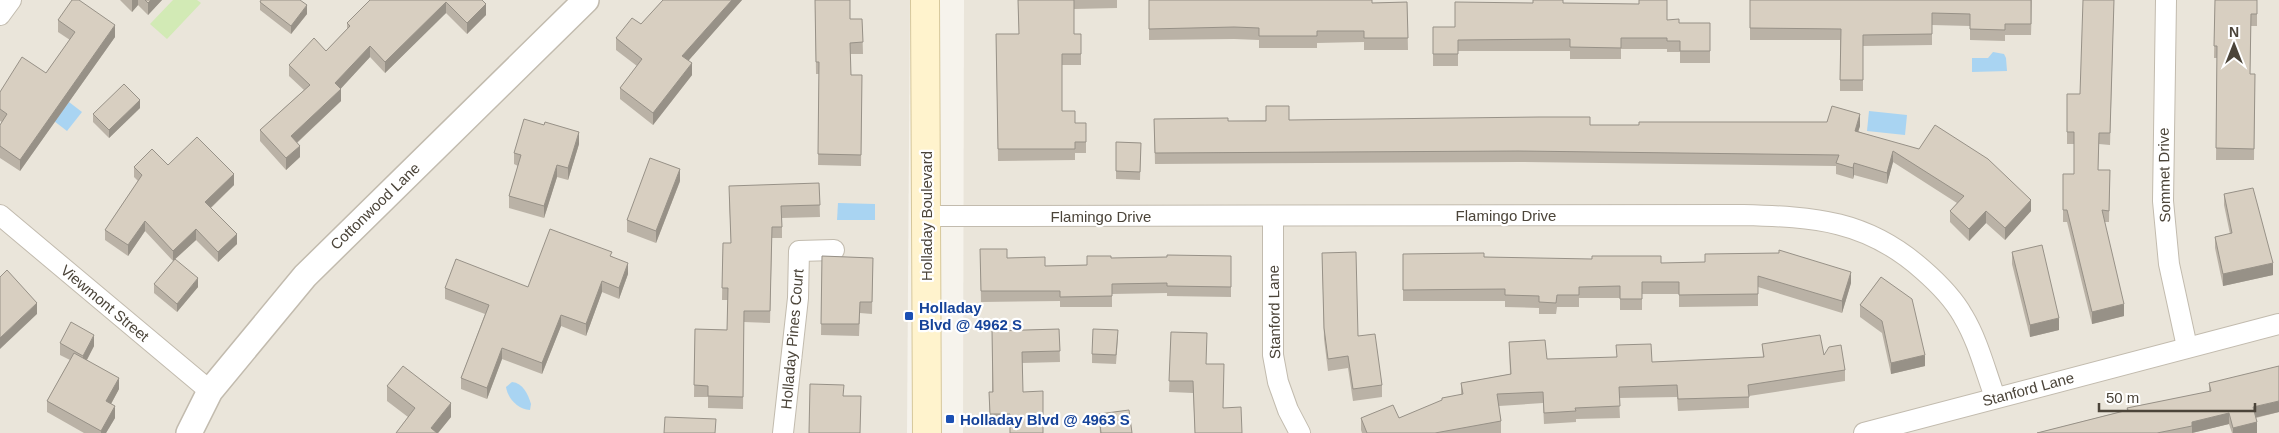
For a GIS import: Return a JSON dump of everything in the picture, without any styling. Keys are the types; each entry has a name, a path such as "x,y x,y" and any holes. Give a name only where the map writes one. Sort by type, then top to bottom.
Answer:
{"main road":[{"name":"Holladay Boulevard","path":"925,0 927,433"}],"street":[{"path":"0,15 11,0"},
{"name":"Cottonwood Lane","path":"189,433 210,391 305,276 586,0"},
{"name":"Sommet Drive","path":"2166,0 2163,208 2169,264 2187,347"},
{"name":"Viewmont Street","path":"0,215 210,391"},
{"name":"Flamingo Drive","path":"926,216 1743,215 1803,217 1844,225 1877,237 1908,257 1945,290 1963,316 1977,345 1995,397"},
{"name":"Stanford Lane","path":"1273,216 1273,355 1278,382 1288,410 1300,433"},
{"name":"Holladay Pines Court","path":"783,433 796,313 799,251 834,250"},
{"name":"Stanford Lane","path":"1864,433 1995,397 2279,324"}],"shaded area":[{"path":"0,0 910,0 907,433 0,433"},
{"path":"964,0 2279,0 2279,433 963,433"}],"green space":[{"path":"173,0 197,0 201,3 167,39 150,24"}],"water":[{"path":"1993,52 2004,54 2007,71 1972,72 1972,58 1988,58"},
{"path":"69,102 82,112 67,131 54,121"},
{"path":"1869,111 1907,115 1905,135 1867,131"},
{"path":"838,203 875,204 875,220 837,220"},
{"path":"512,382 519,384 528,396 531,404 530,410 521,408 511,399 506,387"}],"building":[{"path":"72,0 79,0 115,25 20,160 0,146 0,125 7,114 0,109 0,92 22,57 46,73 75,32 58,20"},
{"path":"261,0 300,0 307,5 291,26 260,2"},
{"path":"370,0 482,0 486,4 467,23 446,2 385,62 370,46 335,83 341,89 291,136 300,146 286,158 260,130 310,85 289,65 314,38 326,51 350,26 347,23"},
{"path":"663,0 732,0 682,56 692,63 653,113 620,88 642,59 616,38 632,18 641,24"},
{"path":"815,0 850,0 850,19 862,19 863,42 850,43 851,75 862,75 861,155 818,154 819,62 816,62"},
{"path":"1018,0 1074,0 1074,34 1081,34 1081,54 1062,54 1062,111 1075,111 1075,123 1086,123 1086,142 1075,142 1075,149 998,149 996,34 1019,34"},
{"path":"1149,0 1372,0 1372,3 1407,2 1408,38 1364,38 1364,31 1317,31 1317,36 1259,36 1259,28 1149,29"},
{"path":"1533,0 1563,0 1563,3 1639,4 1639,0 1667,0 1667,20 1679,19 1679,23 1710,23 1710,51 1680,51 1680,41 1667,41 1667,38 1621,38 1621,48 1570,47 1570,39 1458,40 1458,54 1433,54 1433,27 1455,27 1455,2 1533,3"},
{"path":"1750,0 2031,0 2031,24 2005,24 2005,30 1970,29 1970,14 1932,13 1932,34 1863,35 1863,80 1840,80 1841,29 1750,28"},
{"path":"2083,0 2114,0 2110,133 2099,133 2098,170 2110,170 2109,211 2102,210 2124,304 2092,312 2067,210 2063,210 2063,174 2074,174 2074,132 2067,132 2067,94 2080,94"},
{"path":"2215,0 2257,0 2257,14 2251,14 2250,74 2255,74 2254,149 2216,148 2217,46 2214,46"},
{"path":"124,84 140,100 109,130 93,114"},
{"path":"1266,106 1289,106 1289,120 1590,117 1590,125 1639,125 1639,122 1827,122 1832,106 1860,114 1855,131 1919,149 1935,125 1988,159 2031,200 2005,228 1986,211 1969,229 1950,211 1964,196 1893,151 1887,173 1854,163 1853,168 1836,163 1839,155 1518,151 1155,153 1154,119 1228,118 1228,121 1266,121"},
{"path":"524,119 544,125 545,122 579,132 568,168 557,165 544,206 509,196 521,155 514,153"},
{"path":"197,137 234,174 205,202 237,234 218,252 196,229 173,251 145,221 128,245 105,230 142,175 134,167 152,149 168,165"},
{"path":"1116,142 1141,143 1140,172 1116,171"},
{"path":"650,158 680,169 656,231 627,220"},
{"path":"819,183 820,205 781,206 782,227 772,227 770,311 744,311 743,397 708,396 708,386 694,385 695,329 727,330 728,288 722,288 723,243 731,243 729,186"},
{"path":"2253,188 2273,263 2223,274 2215,237 2232,233 2224,194"},
{"path":"550,229 612,252 610,256 628,263 619,288 602,281 586,324 561,315 542,363 502,348 487,388 461,378 489,305 445,288 456,259 528,287"},
{"path":"2042,245 2059,318 2030,325 2012,252"},
{"path":"980,249 1007,249 1007,258 1045,257 1045,266 1087,265 1087,256 1111,256 1111,258 1167,257 1167,255 1231,256 1231,287 1167,286 1167,283 1112,284 1112,296 1060,297 1060,291 981,291"},
{"path":"1779,250 1851,272 1842,301 1758,276 1758,294 1679,295 1679,282 1642,282 1642,299 1620,299 1620,286 1579,287 1579,295 1557,295 1556,303 1539,302 1539,296 1505,295 1505,289 1403,290 1403,254 1484,253 1484,257 1592,259 1592,256 1661,256 1661,263 1705,262 1705,254 1779,253"},
{"path":"1356,252 1358,336 1375,334 1382,385 1353,389 1348,356 1328,359 1324,328 1322,253"},
{"path":"822,256 873,258 872,302 860,302 859,324 821,324"},
{"path":"175,259 198,278 177,304 154,284"},
{"path":"7,270 37,303 0,338 0,277"},
{"path":"1881,277 1912,299 1925,355 1891,363 1882,321 1860,305"},
{"path":"71,322 94,335 83,356 60,343"},
{"path":"1059,329 1060,351 1022,352 1023,392 1043,391 1043,433 1010,433 1010,414 990,414 989,392 993,392 992,331"},
{"path":"1093,329 1118,330 1116,355 1092,354"},
{"path":"1171,332 1207,333 1206,364 1224,364 1223,408 1241,407 1242,433 1195,433 1193,381 1169,381"},
{"path":"1820,335 1824,355 1829,347 1841,345 1845,370 1748,385 1749,397 1678,399 1677,385 1619,387 1620,406 1575,408 1576,411 1544,413 1543,392 1497,394 1501,421 1435,433 1367,433 1361,418 1393,405 1399,418 1442,400 1442,398 1463,394 1461,383 1511,374 1509,342 1545,340 1547,359 1617,357 1616,345 1651,344 1652,362 1764,357 1762,344"},
{"path":"74,353 119,378 106,401 115,406 101,431 47,401"},
{"path":"403,366 451,403 431,428 437,433 396,433 415,408 387,386"},
{"path":"2279,366 2279,401 2253,407 2257,422 2233,428 2229,413 2192,422 2192,426 2157,433 2037,433 2128,410 2127,408 2211,391 2209,383"},
{"path":"810,384 844,385 843,396 861,396 860,433 809,433"},
{"path":"1129,410 1132,433 1101,433 1099,414"},
{"path":"665,417 716,419 715,433 664,433"}],"place":[{"name":"Holladay Blvd @ 4962 S","path":"909,316"},
{"name":"Holladay Blvd @ 4963 S","path":"950,419"}]}
